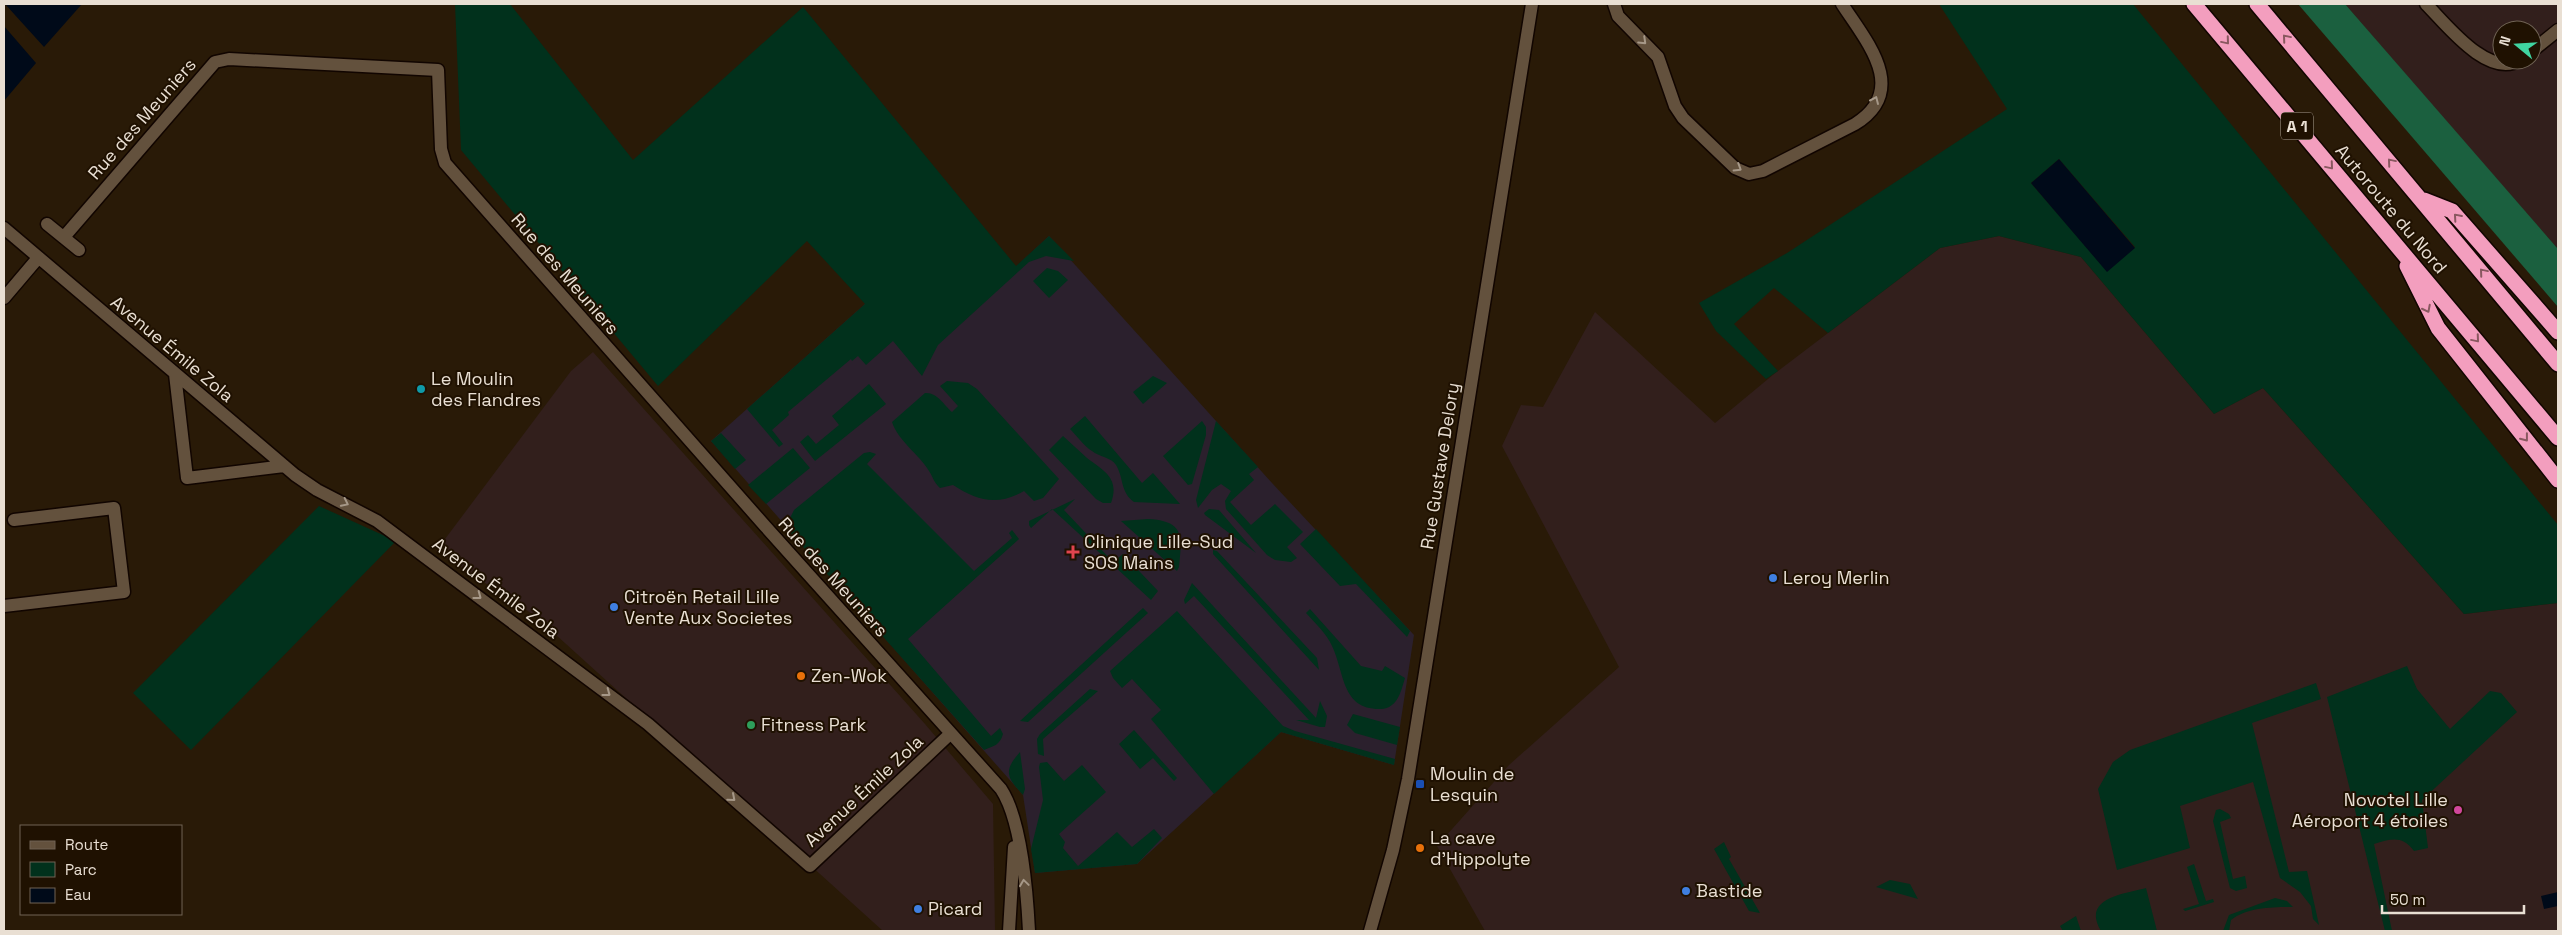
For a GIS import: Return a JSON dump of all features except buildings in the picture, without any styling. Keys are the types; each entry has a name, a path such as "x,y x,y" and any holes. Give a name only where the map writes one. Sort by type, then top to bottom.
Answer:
{"highway":[{"name":"Autoroute du Nord","path":"2194,4 2558,438"},
{"name":"Autoroute du Nord","path":"2257,4 2558,364"},
{"path":"2422,200 2452,210 2558,332"},
{"path":"2400,248 2425,306 2438,328 2558,480"}],"street":[{"name":"Rue Gustave Delory","path":"1370,931 1393,850 1408,779 1532,4"},
{"path":"1614,4 1618,16 1658,57 1679,112 1736,168 1750,174 1762,171 1855,124 1862,120 1875,104 1881,84 1880,65 1842,4"},
{"path":"2426,4 2475,53 2492,61"},
{"path":"2542,44 2558,30"},
{"name":"Rue des Meuniers","path":"64,237 209,68 222,59 438,70 441,149 446,163 1007,799 1015,822 1029,931"},
{"path":"47,224 79,250"},
{"name":"Avenue Émile Zola","path":"4,228 284,466 302,480 377,521 632,712 810,866 950,734"},
{"path":"4,298 38,258"},
{"path":"175,374 187,478 284,466"},
{"path":"4,606 124,592 114,508 14,520"},
{"name":"Rue des Meuniers","path":"1009,931 1015,822"}],"shaded area":[{"path":"2345,4 2558,4 2558,249 2436,110"},
{"name":"Clinique Lille-Sud SOS Mains","path":"1049,236 1272,483 1414,635 1394,765 1281,732 1137,864 1035,873 1023,795 711,441 865,304 914,361"},
{"path":"1999,236 2081,257 2214,414 2263,388 2464,614 2558,603 2558,931 1485,931 1437,846 1509,765 1619,667 1502,446 1521,405 1543,407 1595,312 1715,423 1774,374 1940,248"},
{"path":"593,352 925,724 993,804 995,931 883,931 534,615 436,551 571,371"}],"green space":[{"path":"455,4 510,4 633,160 803,7 1016,266 1049,236 1074,261 1046,256 1029,262 938,345 922,376 893,341 866,365 858,356 852,361 851,359 788,412 789,415 772,430 783,444 779,447 747,409 865,304 807,241 658,386 461,150"},
{"path":"1939,4 2133,4 2558,525 2558,603 2464,614 2263,388 2214,414 2081,257 1999,236 1940,248 1828,333 1774,288 1734,324 1778,371 1766,379 1716,331 1699,303 1787,253 2007,109","holes":["2059,159 2135,247 2107,271 2031,183"]},
{"path":"2298,4 2345,4 2558,249 2558,307"},
{"path":"1047,268 1058,271 1068,280 1049,298 1033,281"},
{"path":"1153,376 1167,383 1143,404 1133,392"},
{"path":"947,381 968,383 977,389 1059,479 1043,498 1034,501 1024,491 1005,499 988,500 971,495 953,485 940,488 936,484 925,465 899,435 892,422 925,393 937,397 952,412 958,406 940,386"},
{"path":"869,384 886,404 815,461 800,442 808,435 816,444 839,425 832,416"},
{"path":"1085,416 1142,483 1153,473 1180,504 1134,502 1126,494 1114,462 1089,449 1070,429"},
{"path":"1202,421 1206,427 1206,435 1192,484 1188,485 1163,456"},
{"path":"1216,421 1258,467 1249,474 1254,480 1230,502 1251,525 1275,504 1303,532 1287,547 1297,558 1291,562 1275,560 1267,555 1226,509 1225,501 1231,491 1221,484 1212,490 1198,508 1196,500"},
{"path":"721,433 746,460 735,469 711,441"},
{"path":"1063,436 1109,476 1113,487 1111,503 1103,503 1096,499 1049,450"},
{"path":"793,448 810,468 766,504 748,485"},
{"path":"864,453 876,454 867,464 974,571 1012,538 1009,533 1012,530 1019,539 908,639 991,736 1000,728 1003,734 1002,738 996,745 984,750 788,530 789,520 794,510"},
{"path":"1075,499 1064,510 1113,562 1123,554 1158,591 1151,600 1053,510"},
{"path":"319,506 396,541 191,750 133,693"},
{"path":"1209,509 1219,510 1256,553 1205,515 1204,513"},
{"path":"1050,511 1031,528 1029,521"},
{"path":"1148,519 1169,523 1178,532 1181,547 1177,571 1121,521"},
{"path":"1316,529 1410,631 1407,637 1356,584 1340,586 1300,544"},
{"path":"1213,550 1217,551 1317,658 1319,670 1213,554"},
{"path":"1192,583 1316,718 1320,701 1327,716 1325,727 1296,720 1309,720 1194,596 1185,604 1184,600"},
{"path":"1143,608 1148,613 1028,722 1020,721"},
{"path":"1310,609 1361,666 1382,671 1385,666 1405,678 1398,698 1391,706 1381,709 1368,708 1351,697 1330,642 1306,613"},
{"path":"1177,611 1283,726 1395,759 1394,765 1281,732 1214,794 1151,719 1161,710 1132,679 1122,688 1113,678 1110,671"},
{"path":"2407,666 2417,689 2450,729 2490,691 2501,693 2517,712 2422,800 2428,848 2414,851 2401,840 2374,844 2392,931 2385,931 2327,697"},
{"path":"2316,683 2321,699 2252,723 2289,872 2307,871 2319,925 2313,919 2311,906 2300,892 2280,878 2253,782 2180,806 2190,848 2117,870 2098,789 2113,762 2130,750"},
{"path":"1090,689 1098,691 1043,739 1044,756 1038,754 1037,739 1040,734"},
{"path":"1353,714 1400,727 1397,745 1355,733 1347,725"},
{"path":"1134,730 1177,778 1174,781 1153,758 1140,769 1119,744"},
{"path":"1020,752 1025,789 1023,795 1009,775 1011,765"},
{"path":"1047,762 1064,781 1082,765 1106,792 1059,834 1065,842 1063,848 1078,866 1117,832 1132,847 1154,829 1162,838 1137,864 1035,873 1031,849 1043,800 1039,767 1040,763"},
{"path":"2220,809 2229,814 2231,818 2220,822 2233,879 2245,876 2247,888 2236,891 2230,888 2213,821 2216,810"},
{"path":"1724,842 1731,857 1729,859 1760,913 1749,911 1714,849"},
{"path":"2194,864 2206,901 2213,899 2214,902 2185,911 2183,909 2199,904 2187,867"},
{"path":"1890,880 1910,884 1918,899 1876,887"},
{"path":"2146,888 2157,931 2101,931 2096,920 2096,911 2101,904 2108,899"},
{"path":"2275,898 2287,901 2293,907 2278,907 2245,912 2231,920 2229,931 2223,931 2229,915"},
{"path":"2076,916 2081,931 2063,931 2060,926"}],"water":[{"path":"5,4 82,4 44,47"},
{"path":"4,26 36,63 4,101"},
{"path":"2059,159 2135,248 2107,272 2031,183"},
{"path":"2558,892 2558,906 2544,909 2541,896"}],"place":[{"name":"Le Moulin des Flandres","path":"421,389"},
{"name":"Clinique Lille-Sud SOS Mains","path":"1073,552"},
{"name":"Leroy Merlin","path":"1773,578"},
{"name":"Citroën Retail Lille Vente Aux Societes","path":"614,607"},
{"name":"Zen-Wok","path":"801,676"},
{"name":"Fitness Park","path":"751,725"},
{"name":"Moulin de Lesquin","path":"1420,784"},
{"name":"Novotel Lille Aéroport 4 étoiles","path":"2458,810"},
{"name":"La cave d’Hippolyte","path":"1420,848"},
{"name":"Bastide","path":"1686,891"},
{"name":"Picard","path":"918,909"}]}
